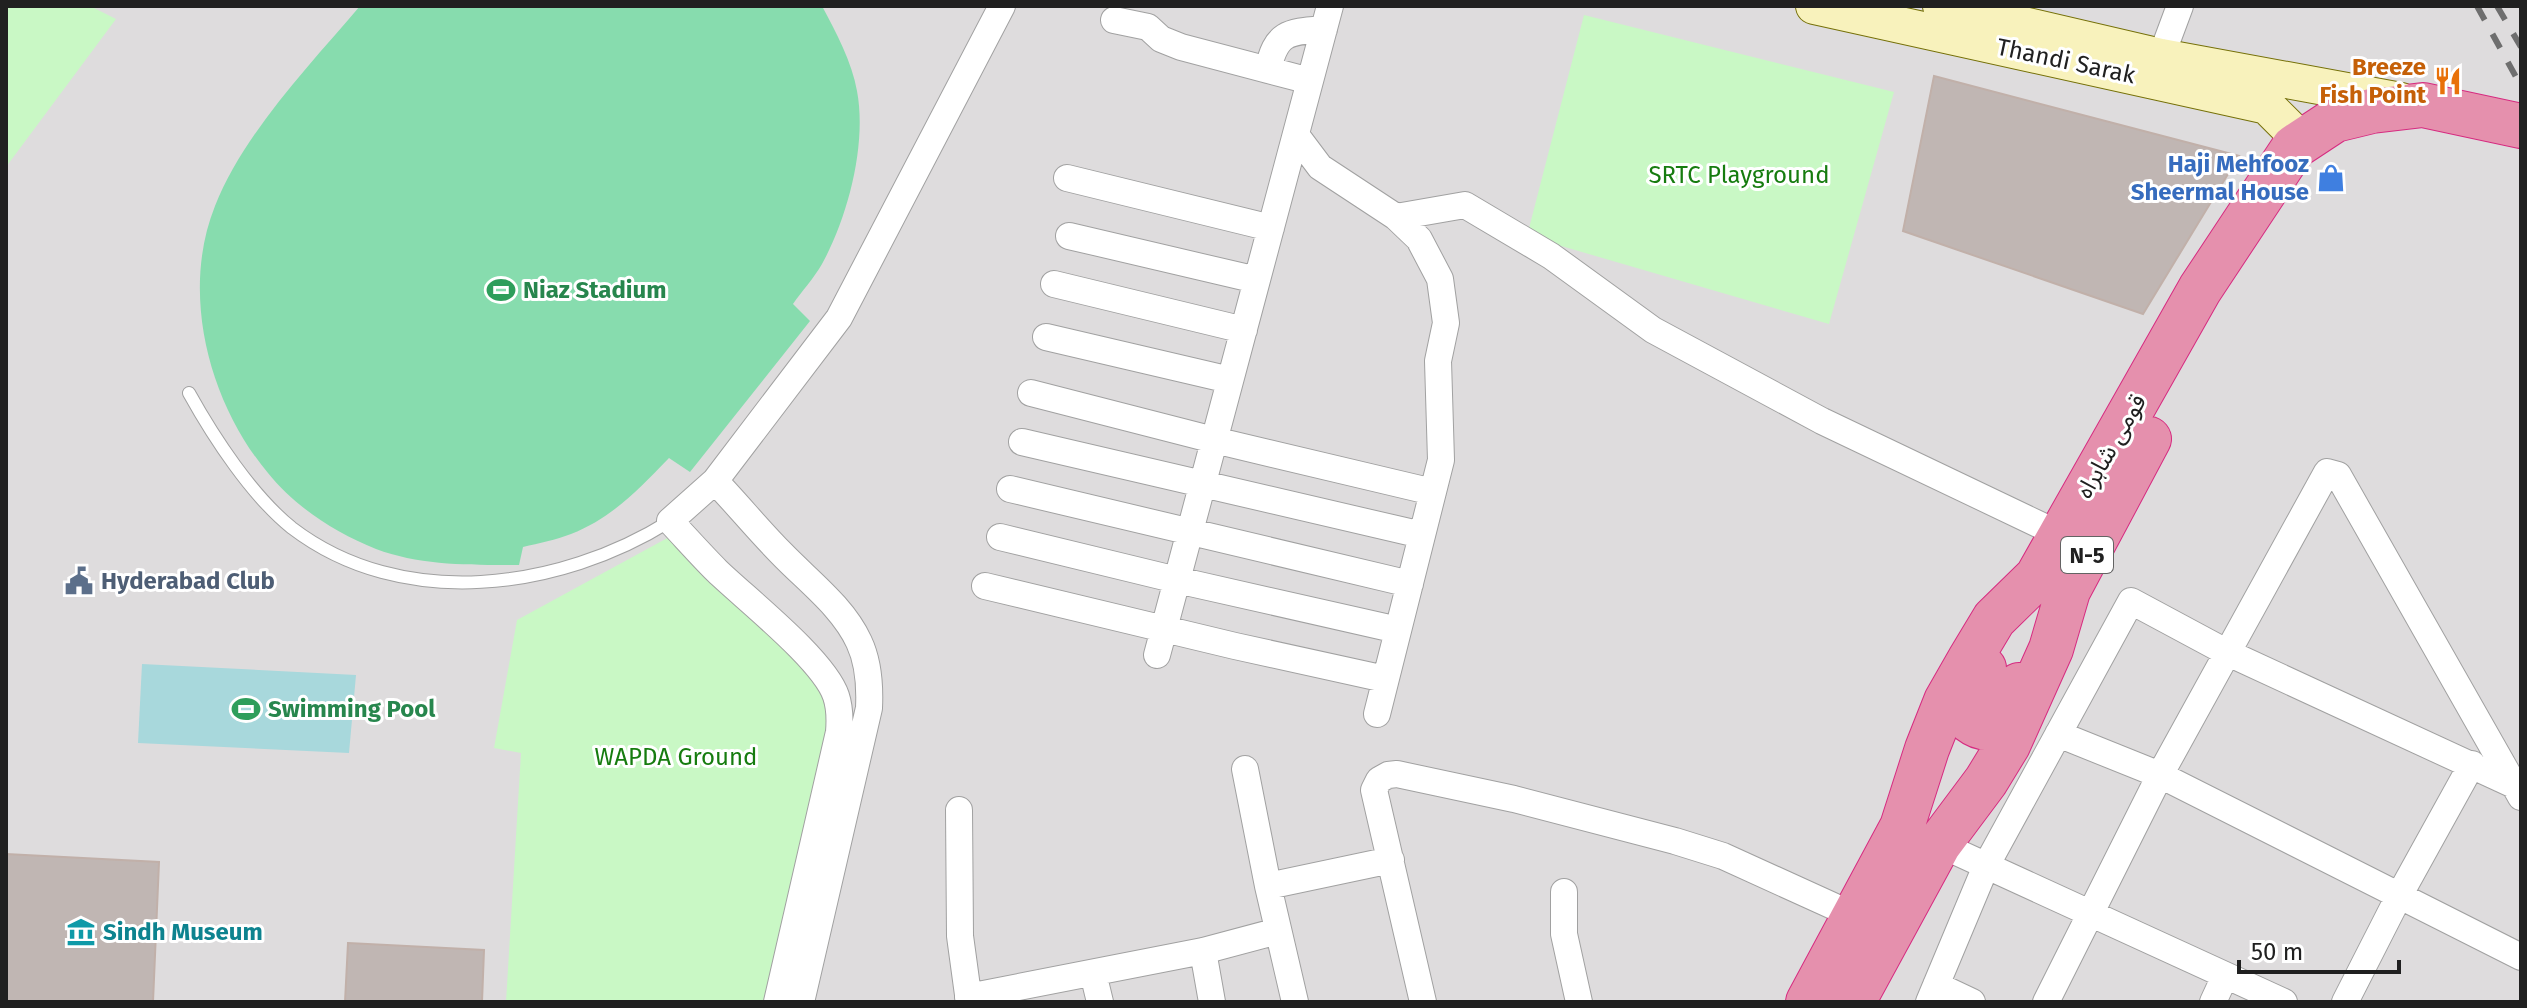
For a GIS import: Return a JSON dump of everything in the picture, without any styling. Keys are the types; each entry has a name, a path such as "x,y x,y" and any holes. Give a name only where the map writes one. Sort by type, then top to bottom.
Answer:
{"highway":[{"name":"قومی شاہراہ","path":"1853,1002 1939,844 1986,781 2008,745 2051,649 2052,584 2061,535 2200,289 2294,147 2335,120 2372,111 2423,105 2520,142"},
{"name":"قومی شاہراہ","path":"1808,1002 1902,827 1946,701 1994,619 2052,584 2222,302 2282,210 2331,146 2358,134 2389,132 2520,142"}],"main road":[{"name":"Thandi Sarak","path":"1814,6 2267,106 2290,129 2294,147"},
{"name":"Thandi Sarak","path":"1941,6 2161,57 2423,105"}],"street":[{"path":"777,1002 839,732 840,714 836,696 828,680 804,652 714,569 670,521 715,481 839,318 1002,6"},
{"path":"2161,57 2180,6"},
{"path":"1268,70 1272,50 1279,39 1327,18"},
{"path":"1157,655 1327,18"},
{"path":"1114,20 1148,27 1161,39 1181,47 1310,81"},
{"path":"1296,135 1320,167 1396,217 1419,239 1440,279 1446,323 1438,361 1441,460 1377,714"},
{"path":"1067,178 1271,228"},
{"path":"1396,217 1465,205 1551,256 1653,330 1822,421 2061,535"},
{"path":"1069,236 1257,280"},
{"path":"1054,284 1244,330"},
{"path":"1046,337 1230,380"},
{"path":"1031,393 1433,492"},
{"path":"1022,442 1422,535"},
{"path":"2046,1002 2160,775 2327,472 2338,475 2517,791"},
{"path":"715,481 836,607 861,644 866,667 869,708 801,1002"},
{"path":"1010,489 1410,584"},
{"path":"1000,537 1398,630"},
{"path":"985,586 1385,679"},
{"path":"1972,1002 1932,994 1986,866 2131,601 2226,652 2472,764 2517,791"},
{"path":"2058,734 2160,775 2521,957"},
{"path":"2345,1002 2472,764"},
{"path":"1245,769 1295,1002"},
{"path":"1423,1002 1374,790 1379,780 1388,775 1397,774 1514,799 1711,852 1855,916"},
{"path":"959,810 960,936 968,1000 1203,951 1278,931"},
{"path":"1939,844 2284,1002"},
{"path":"1268,886 1391,860"},
{"path":"1564,892 1564,934 1579,1002"},
{"path":"1203,951 1212,1002"},
{"path":"1093,973 1100,1002"},
{"path":"2213,1002 2225,976"}],"lane":[{"path":"189,393 213,435 241,474 291,527 324,549 366,566 410,578 454,583 544,575 587,562 670,521"}],"shaded area":[{"path":"6,6 2521,6 2521,1002 6,1002"}],"green space":[{"path":"6,6 90,6 116,19 6,167"},
{"name":"Niaz Stadium","path":"360,6 822,6 843,47 855,80 859,134 847,203 822,264 793,304 810,321 690,472 669,458 636,491 599,520 565,536 523,547 519,565 447,563 393,555 346,535 303,508 268,473 247,445 216,381 206,346 200,275 205,240 227,179 260,126"},
{"name":"SRTC Playground","path":"1584,15 1894,92 1829,324 1527,236"},
{"name":"WAPDA Ground","path":"671,536 849,707 775,1002 506,1002 521,753 494,748 517,620"}],"water":[{"name":"Swimming Pool","path":"142,664 356,675 349,753 138,743"}],"building":[{"path":"1934,76 2239,156 2143,314 1903,231"},
{"name":"Sindh Museum","path":"6,854 159,862 153,1002 6,1002"},
{"path":"348,943 484,950 482,1002 345,1002"}],"railway":[{"path":"2477,6 2521,86"},
{"path":"2497,6 2521,47"}],"place":[{"name":"Breeze Fish Point","path":"2448,81"},
{"name":"Haji Mehfooz Sheermal House","path":"2331,178"},
{"name":"Niaz Stadium","path":"501,290"},
{"name":"Hyderabad Club","path":"79,581"},
{"name":"Swimming Pool","path":"246,709"},
{"name":"Sindh Museum","path":"81,932"}]}
